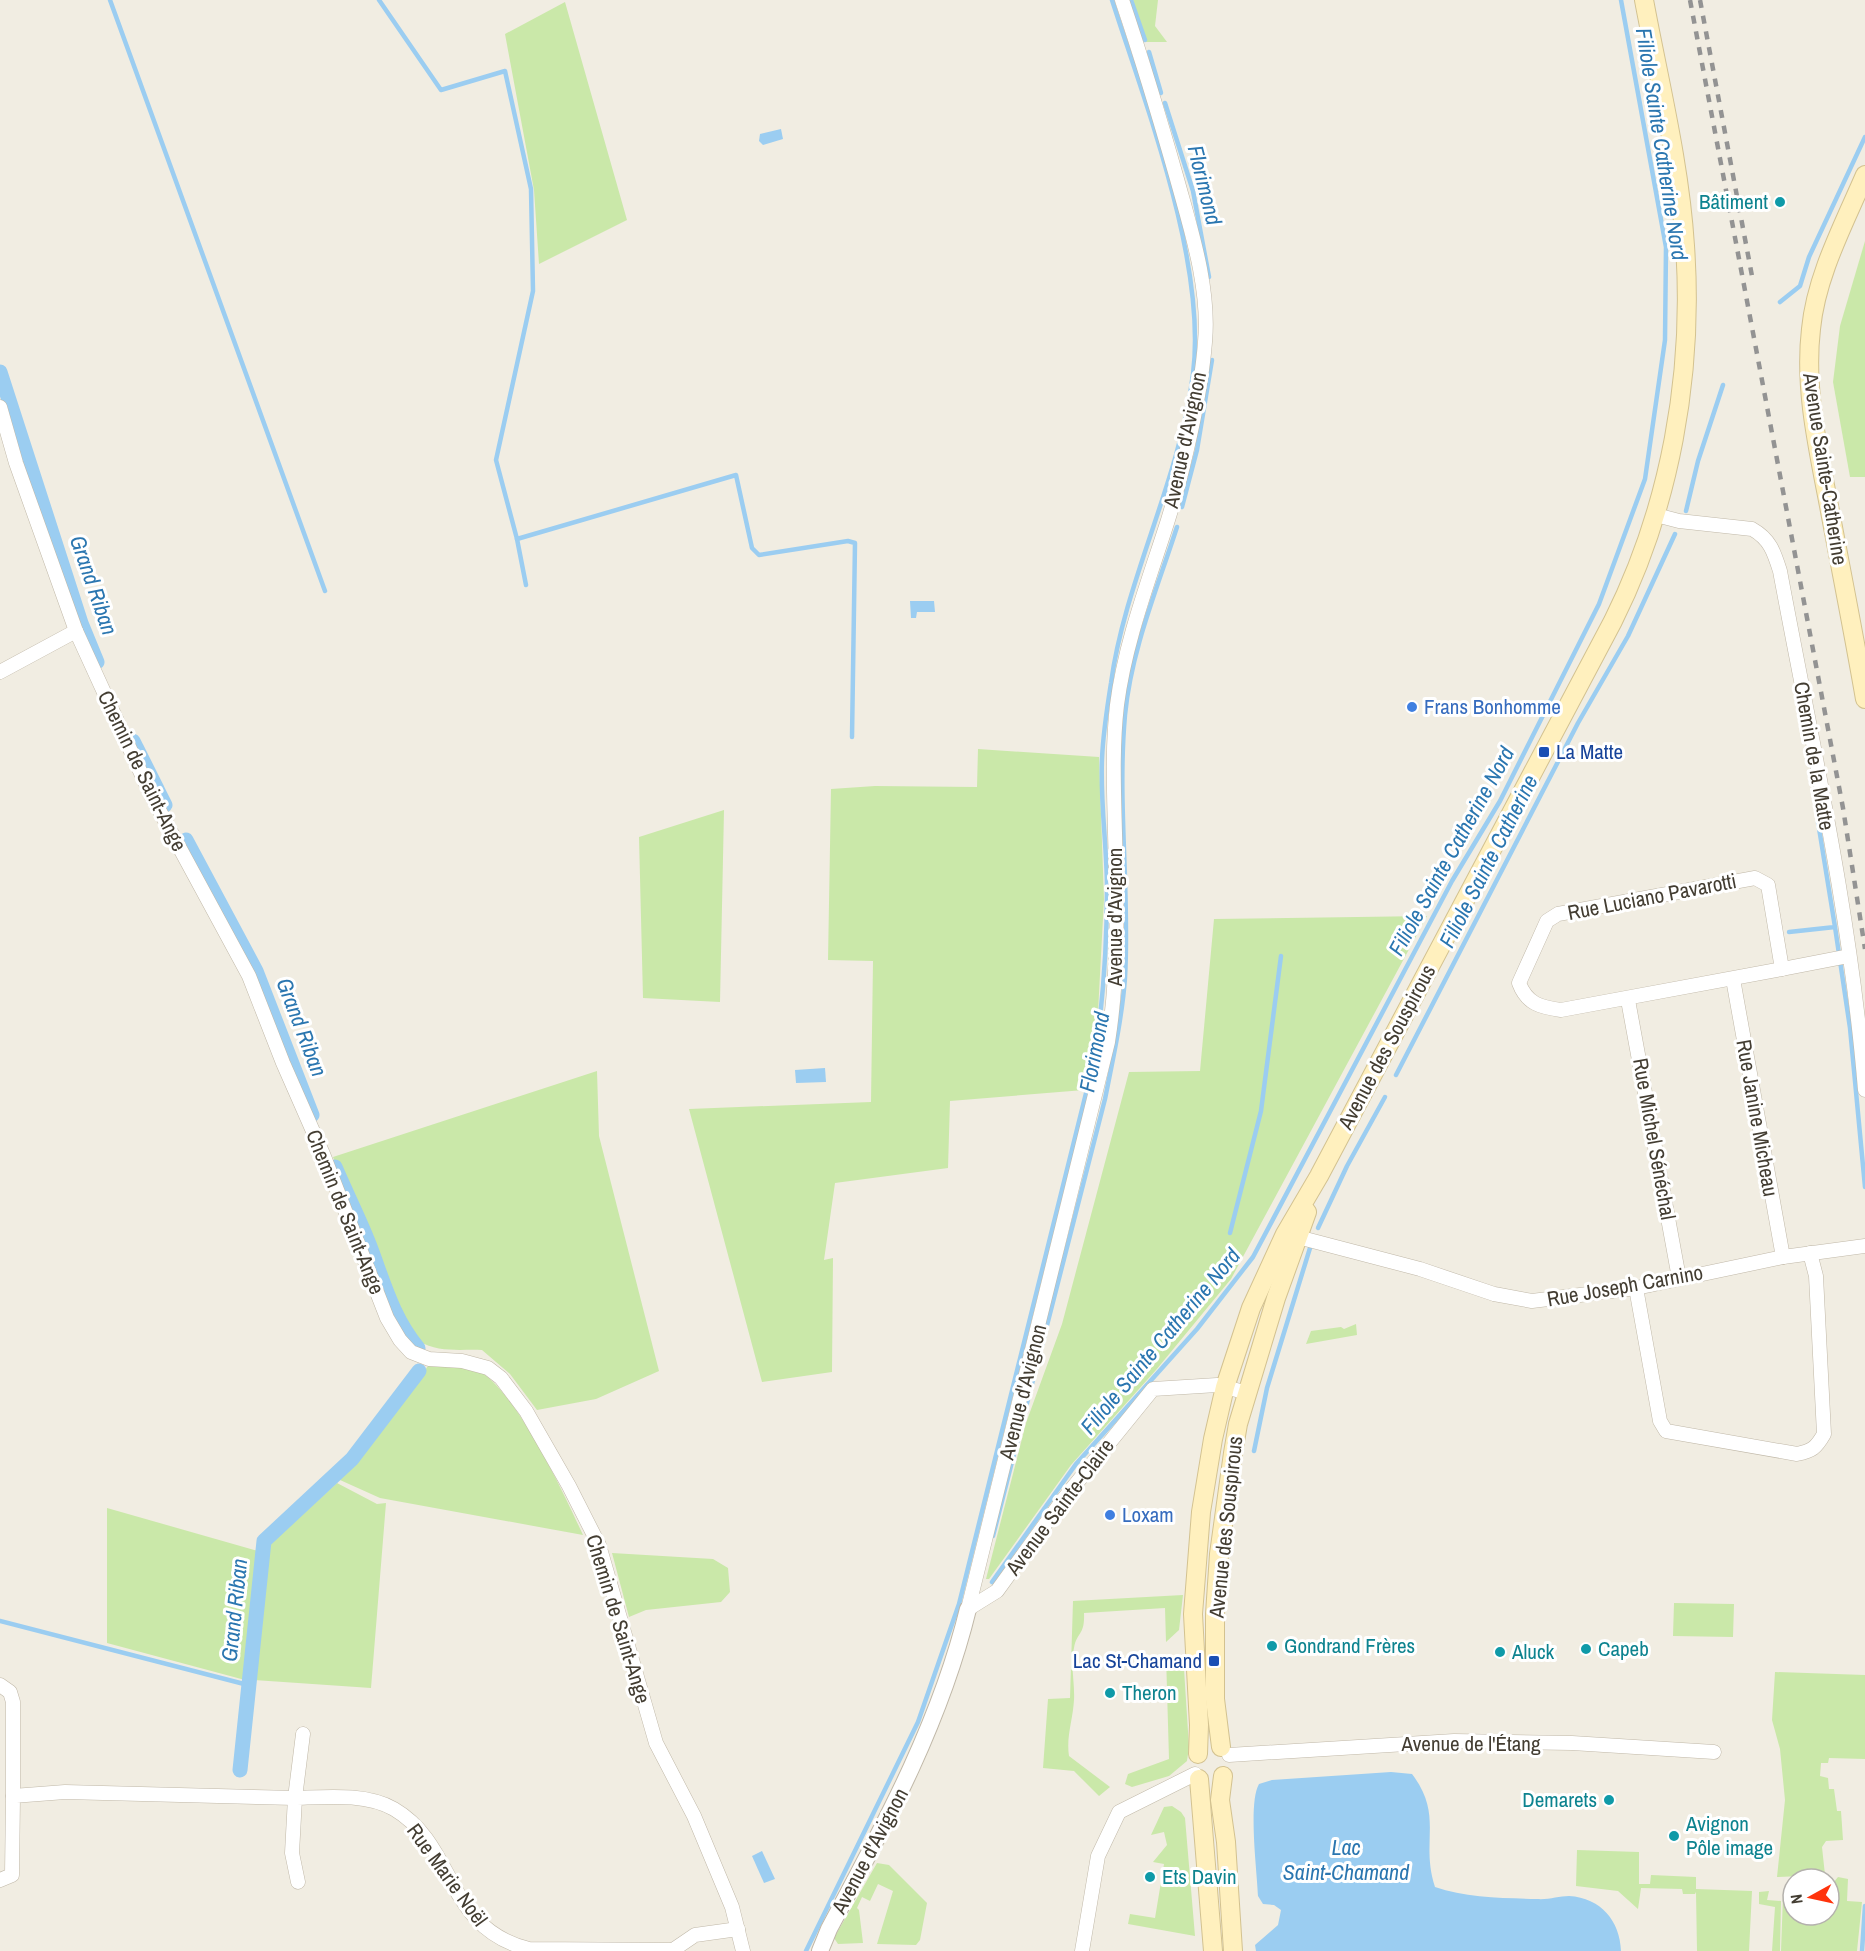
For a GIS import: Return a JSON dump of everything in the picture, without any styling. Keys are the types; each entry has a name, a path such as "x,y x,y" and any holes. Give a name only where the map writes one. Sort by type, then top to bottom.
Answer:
{"main road":[{"name":"Avenue des Souspirous","path":"1198,1754 1199,1725 1193,1614 1201,1512 1225,1387 1251,1308 1292,1235 1319,1176 1613,621 1640,565 1656,515 1678,416 1686,278 1679,191 1644,0"},
{"name":"Avenue Sainte-Catherine","path":"1865,175 1832,252 1819,293 1811,328 1809,366 1817,447 1865,699"},
{"name":"Avenue des Souspirous","path":"1225,1751 1218,1734 1214,1679 1219,1554 1236,1434 1292,1235"},
{"path":"1213,1951 1194,1764 1198,1754 1210,1746 1225,1751 1228,1767 1223,1776 1220,1800 1226,1842 1233,1951"},
{"path":"1197,1776 1210,1782 1223,1776"}],"street":[{"name":"Avenue d'Avignon","path":"820,1951 829,1929 919,1755 958,1652 1108,1042 1115,998 1117,918 1114,758 1118,700 1122,672 1170,515 1194,416 1206,340 1202,287 1188,219 1155,99 1122,0"},
{"name":"Chemin de Saint-Ange","path":"0,407 16,463 76,631 151,795 249,976 392,1325 411,1352 429,1359 462,1361 488,1368 501,1377 526,1411 569,1486 599,1545 656,1743 694,1816 732,1907 743,1951"},
{"name":"Chemin de la Matte","path":"1656,515 1679,521 1752,529 1762,535 1773,548 1782,583 1849,956 1865,1090"},
{"path":"0,672 76,631"},
{"name":"Rue Luciano Pavarotti","path":"1782,969 1768,885 1755,878 1558,914 1547,921 1519,983 1524,996 1538,1006 1561,1010 1628,1000 1849,956"},
{"name":"Rue Janine Micheau","path":"1733,979 1783,1257"},
{"name":"Rue Michel Sénéchal","path":"1628,1000 1678,1278"},
{"name":"Rue Joseph Carnino","path":"1292,1235 1420,1269 1494,1294 1532,1301 1636,1288 1783,1257 1865,1246"},
{"path":"1636,1288 1660,1421 1666,1431 1785,1453 1803,1453 1816,1448 1824,1434 1816,1276 1810,1253"},
{"name":"Avenue Sainte-Claire","path":"968,1609 997,1591 1062,1501 1153,1389 1225,1387 1248,1393"},
{"path":"0,1685 10,1692 13,1702 12,1875 0,1880"},
{"path":"298,1882 292,1853 303,1734"},
{"name":"Avenue de l'Étang","path":"1225,1751 1454,1741 1572,1743 1714,1752"},
{"path":"1082,1951 1098,1856 1119,1812 1197,1776"},
{"name":"Rue Marie Noël","path":"13,1796 65,1792 356,1798 394,1809 415,1826 435,1853 467,1911 489,1933 511,1945 529,1949 673,1950 695,1935 738,1929"}],"green space":[{"path":"1133,0 1158,0 1155,26 1167,42 1146,42"},
{"path":"565,2 627,220 539,264 534,190 505,34"},
{"path":"1865,241 1865,477 1850,477 1833,382 1840,326"},
{"path":"978,749 1099,757 1104,899 1097,1031 1084,1090 950,1101 948,1168 835,1183 824,1260 833,1258 832,1372 762,1382 689,1109 871,1102 873,961 828,960 831,789 875,786 977,787"},
{"path":"724,810 720,1002 643,998 639,837"},
{"path":"1427,916 1231,1279 1156,1370 1071,1465 989,1579 986,1579 1026,1423 1062,1324 1129,1072 1200,1071 1214,919"},
{"path":"597,1071 599,1136 659,1371 596,1399 537,1410 510,1374 482,1350 449,1350 426,1345 409,1330 385,1285 333,1157"},
{"path":"1356,1324 1357,1335 1306,1344 1311,1331 1341,1327 1344,1329"},
{"path":"428,1366 475,1369 490,1379 506,1396 537,1443 583,1535 380,1498 340,1480"},
{"path":"337,1483 377,1504 386,1503 371,1688 253,1680 270,1544"},
{"path":"107,1508 258,1551 245,1680 107,1643"},
{"path":"612,1553 713,1559 728,1568 730,1592 721,1602 646,1610 629,1617"},
{"path":"1183,1595 1179,1630 1166,1642 1165,1608 1084,1613 1082,1630 1075,1643 1073,1654 1074,1700 1068,1742 1069,1756 1110,1787 1099,1796 1074,1771 1043,1768 1048,1699 1070,1698 1073,1601"},
{"path":"1674,1603 1734,1604 1733,1637 1673,1636"},
{"path":"1166,1655 1184,1669 1189,1747 1187,1761 1169,1776 1132,1787 1125,1784 1128,1774 1169,1759"},
{"path":"1775,1672 1865,1675 1865,1759 1829,1758 1828,1763 1821,1763 1820,1776 1828,1778 1829,1789 1834,1789 1837,1811 1841,1811 1843,1840 1826,1841 1822,1847 1824,1867 1781,1867 1781,1877 1777,1877 1785,1800 1780,1749 1772,1720"},
{"path":"1172,1806 1185,1818 1195,1936 1128,1924 1130,1914 1155,1918 1164,1864 1153,1862 1167,1845 1164,1832 1151,1835 1164,1807"},
{"path":"1577,1850 1639,1852 1639,1884 1650,1884 1651,1875 1696,1877 1696,1889 1752,1891 1749,1951 1697,1951 1696,1892 1695,1894 1683,1894 1682,1889 1641,1888 1638,1909 1618,1891 1576,1886"},
{"path":"877,1863 889,1865 927,1903 920,1940 916,1945 877,1944 893,1891 878,1884 870,1901 862,1897 857,1908 863,1943 838,1944 834,1938"},
{"path":"1841,1878 1848,1879 1847,1901 1862,1902 1857,1951 1781,1951 1782,1927 1841,1927"},
{"path":"1769,1891 1767,1900 1781,1901 1780,1951 1772,1951 1775,1907 1759,1904 1759,1892"}],"water":[{"path":"781,129 783,139 763,145 759,141 760,134"},
{"path":"910,601 934,601 935,612 917,612 916,618 911,618"},
{"path":"825,1068 826,1082 796,1083 795,1070"},
{"name":"Lac Saint-Chamand","path":"1391,1772 1412,1774 1422,1789 1429,1816 1431,1871 1435,1887 1485,1897 1541,1899 1569,1896 1590,1901 1599,1906 1613,1921 1620,1940 1621,1951 1256,1951 1255,1945 1278,1925 1281,1910 1274,1905 1263,1904 1258,1896 1254,1806 1259,1784 1272,1780"},
{"path":"762,1851 775,1879 764,1883 752,1856"}],"waterway":[{"path":"110,0 325,591"},
{"path":"379,0 441,90 505,71 531,189 533,291 496,460 517,539 526,585"},
{"path":"806,1951 918,1722 959,1604 1095,1057 1106,931 1107,873 1102,775 1107,711 1118,644 1128,606 1177,453 1193,374 1195,330 1191,284 1170,185 1112,0"},
{"name":"Florimond","path":"1131,0 1145,40"},
{"name":"Filiole Sainte Catherine Nord","path":"992,1582 1076,1464 1197,1329 1253,1257 1452,881 1500,801 1599,604 1645,479 1665,340 1666,247 1621,0"},
{"name":"Florimond","path":"1149,52 1161,93"},
{"name":"Florimond","path":"1165,103 1193,191 1209,277"},
{"name":"Filiole Sainte Catherine","path":"1780,302 1800,286 1809,257 1865,137"},
{"name":"Florimond","path":"1182,507 1197,450 1212,360"},
{"name":"Grand Riban","path":"0,372 81,623 97,662"},
{"name":"Filiole Sainte Catherine","path":"1686,511 1698,461 1723,385"},
{"path":"517,539 736,475 752,548 759,555 848,541 855,543 852,737"},
{"name":"Florimond","path":"993,1536 1105,1099 1117,1038 1124,993 1126,945 1122,781 1125,715 1139,644 1177,527"},
{"name":"Filiole Sainte Catherine","path":"1396,1075 1578,723 1628,636 1675,534"},
{"name":"Grand Riban","path":"133,741 165,805"},
{"path":"1789,932 1835,927 1818,822"},
{"name":"Grand Riban","path":"186,840 256,971 312,1115"},
{"path":"1835,927 1850,1028 1865,1187"},
{"path":"1230,1233 1261,1111 1281,956"},
{"name":"Filiole Sainte Catherine","path":"1318,1228 1347,1166 1385,1097"},
{"name":"Grand Riban","path":"335,1167 365,1234 395,1311 418,1348"},
{"name":"Filiole Sainte Catherine","path":"1254,1451 1267,1388 1310,1248"},
{"name":"Grand Riban","path":"240,1770 264,1541 352,1459 419,1371"},
{"path":"0,1621 248,1685"},
{"path":"1862,1951 1865,1906"}],"railway":[{"path":"1690,0 1843,808 1865,949"},
{"path":"1700,0 1752,276"}],"place":[{"name":"Bâtiment","path":"1780,202"},
{"name":"Frans Bonhomme","path":"1412,707"},
{"name":"La Matte","path":"1544,752"},
{"name":"Loxam","path":"1110,1515"},
{"name":"Gondrand Frères","path":"1272,1646"},
{"name":"Capeb","path":"1586,1649"},
{"name":"Aluck","path":"1500,1652"},
{"name":"Lac St-Chamand","path":"1214,1661"},
{"name":"Theron","path":"1110,1693"},
{"name":"Demarets","path":"1609,1800"},
{"name":"Avignon Pôle image","path":"1674,1836"},
{"name":"Ets Davin","path":"1150,1877"}]}
